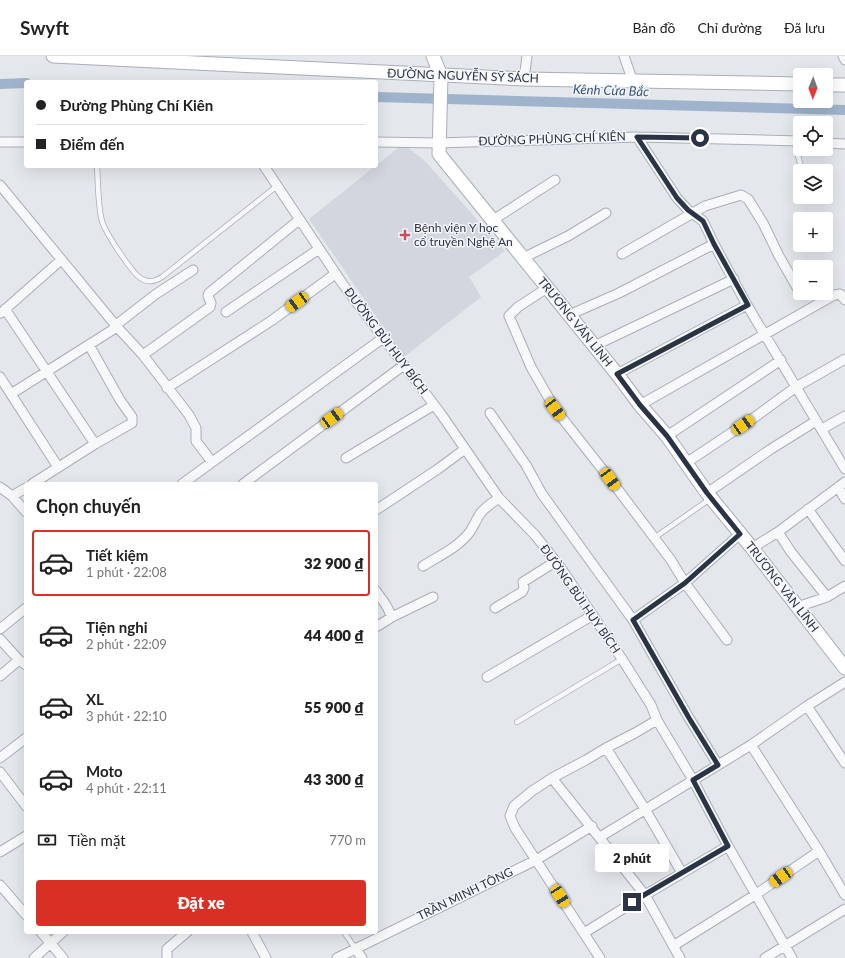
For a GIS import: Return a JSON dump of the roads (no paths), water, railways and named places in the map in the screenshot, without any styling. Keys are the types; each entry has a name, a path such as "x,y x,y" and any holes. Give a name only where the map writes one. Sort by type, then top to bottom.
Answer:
{"main road":[{"name":"ĐƯỜNG NGUYỄN SỸ SÁCH","path":"54,56 441,79 793,84"},
{"path":"433,56 441,79"},
{"name":"TRƯƠNG VĂN LĨNH","path":"441,79 438,143 439,154 617,374 640,405 667,436 709,496 752,548 845,668"},
{"path":"833,85 845,85"}],"street":[{"path":"524,79 526,56"},
{"path":"624,56 633,82"},
{"path":"843,56 845,60"},
{"path":"637,137 677,198 703,221 714,244 764,334 845,469"},
{"name":"ĐƯỜNG PHÙNG CHÍ KIÊN","path":"378,142 438,143 637,137 793,141"},
{"path":"0,142 24,142"},
{"path":"833,143 845,144"},
{"name":"ĐƯỜNG BÙI HUY BÍCH","path":"265,168 335,274 434,405 499,498 535,535 555,562 562,568 651,705 656,720 693,780 728,846 792,958"},
{"path":"493,220 555,180"},
{"path":"0,185 116,326 143,355 194,423 196,428 196,441 212,462"},
{"path":"622,254 705,206 733,196 741,195 748,199 793,281"},
{"path":"523,258 568,236 606,213"},
{"path":"143,355 210,307 212,303 208,296 209,293 299,220"},
{"path":"569,315 619,293 714,244"},
{"path":"226,312 319,249"},
{"path":"62,260 2,311 46,370 95,444"},
{"path":"11,394 46,370 89,345 116,326 156,294 193,270"},
{"path":"167,388 271,321 335,274"},
{"path":"594,346 734,279"},
{"path":"547,288 509,316 531,367 555,409 671,560 685,583 727,640"},
{"path":"640,405 834,295 840,294 845,300"},
{"path":"617,374 748,305"},
{"path":"188,482 212,462 383,338"},
{"path":"35,482 95,444 129,426 133,420 89,345"},
{"path":"686,463 796,387 845,359"},
{"path":"667,436 780,360"},
{"path":"246,482 404,365"},
{"path":"0,377 58,467"},
{"path":"346,458 434,405"},
{"path":"490,413 526,465 542,494 633,620 689,718 718,765"},
{"path":"822,429 845,416"},
{"path":"709,496 771,449 816,421"},
{"path":"378,509 438,469 465,449"},
{"path":"752,548 778,532 841,484 845,499"},
{"path":"0,487 12,496 24,510"},
{"path":"12,496 24,489"},
{"path":"423,566 452,549 470,532 484,510 499,498"},
{"path":"808,509 845,561"},
{"path":"778,532 791,552 827,597"},
{"path":"633,620 685,583 740,534"},
{"path":"495,608 522,592 524,588 523,582 555,562"},
{"path":"797,607 827,597 845,586"},
{"path":"378,594 392,617"},
{"path":"378,626 392,617 433,597"},
{"path":"0,630 24,610"},
{"path":"487,677 593,615"},
{"path":"0,639 23,663 0,676"},
{"path":"600,837 751,745 807,706 845,682"},
{"path":"807,706 845,763"},
{"path":"600,958 515,828 510,816 514,806 532,790 656,720"},
{"path":"0,758 24,740"},
{"path":"751,745 819,851 845,895"},
{"path":"606,748 645,809 682,872"},
{"path":"0,772 24,803"},
{"path":"552,778 592,826 645,895 680,958"},
{"name":"TRẦN MINH TÔNG","path":"337,958 536,860 592,826"},
{"path":"0,852 24,837"},
{"path":"584,933 682,872 728,846"},
{"path":"673,946 756,895 819,851"},
{"path":"0,885 24,913"},
{"path":"765,958 845,909"},
{"path":"42,934 63,958"},
{"path":"34,958 61,934"},
{"path":"167,958 167,949 185,934"},
{"path":"253,934 266,958"},
{"path":"355,948 362,958"}],"lane":[{"path":"97,168 101,219 103,224 124,258 137,275 147,281 158,280 277,186"},
{"path":"654,538 709,496"},
{"path":"517,722 622,659"},
{"path":"345,934 355,948"}],"waterway":[{"name":"Kênh Cửa Bắc","path":"0,84 24,83"},
{"name":"Kênh Cửa Bắc","path":"378,97 845,110"}],"place":[{"name":"Bệnh viện Y học cổ truyền Nghệ An","path":"405,235"}]}
